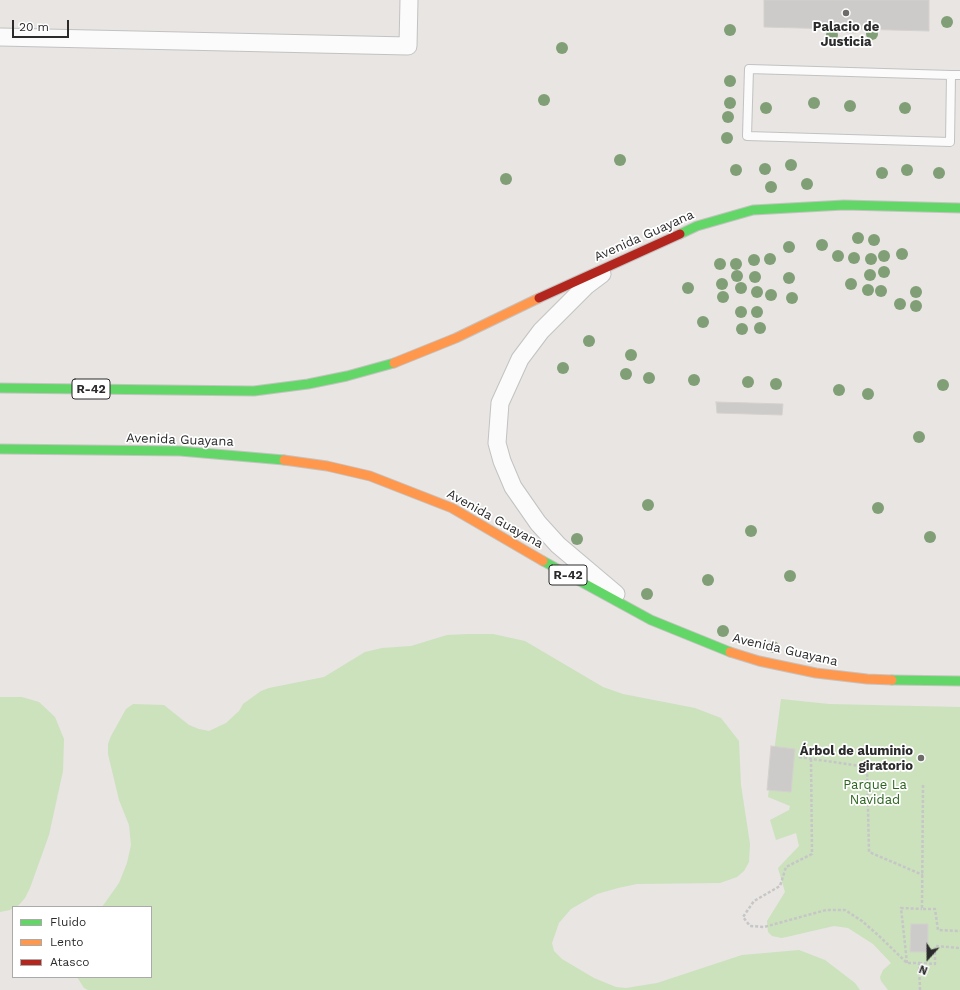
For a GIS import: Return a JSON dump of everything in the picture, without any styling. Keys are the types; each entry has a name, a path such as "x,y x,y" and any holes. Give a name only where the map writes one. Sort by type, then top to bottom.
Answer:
{"main road":[{"name":"Avenida Guayana","path":"0,388 254,391 341,378 403,360 456,338 697,226 753,210 844,205 960,208"},
{"name":"Avenida Guayana","path":"0,449 180,451 269,458 326,466 370,476 452,508 583,584 651,620 710,645 759,661 816,674 867,679 960,680"}],"street":[{"path":"0,37 408,46 409,0"},
{"path":"618,262 586,286 541,331 520,359 500,402 497,443 502,461 513,487 538,523 558,545 584,568 651,620"}],"lane":[{"path":"951,75 950,142 747,136 748,69 960,75"}],"path":[{"path":"799,757 896,770"},
{"path":"811,759 812,854 786,867 780,886 754,902 743,917 750,926 764,927 826,910 845,910 873,930 907,963 935,964 935,946 960,948"},
{"path":"867,767 869,852 923,875"},
{"path":"922,909 923,785"},
{"path":"907,963 901,908 935,909 938,930 960,931"},
{"path":"919,963 920,990"}],"green space":[{"path":"493,634 525,641 603,687 623,694 695,708 721,718 739,741 741,785 750,844 749,862 744,871 737,877 720,883 637,884 597,894 571,909 559,923 552,943 554,951 562,959 594,978 616,987 626,988 657,983 742,955 799,950 825,960 855,983 860,990 88,990 84,988 78,978 152,978 152,906 103,906 119,883 127,863 131,845 129,825 119,800 108,754 108,744 111,736 126,709 133,704 164,705 189,725 209,731 226,723 239,711 243,704 261,691 324,677 365,652 382,648 411,646 447,635"},
{"path":"0,697 22,697 39,702 55,717 64,739 63,771 49,835 30,888 25,898 19,905 12,906 12,909 10,910 0,912"},
{"name":"Parque La Navidad","path":"781,699 829,704 960,707 960,990 888,990 881,981 880,977 883,970 891,963 873,944 848,928 834,926 782,938 772,936 768,932 767,921 785,892 778,868 799,846 796,833 776,840 770,820 789,810 790,806 768,797"}],"building":[{"name":"Palacio de Justicia","path":"764,0 929,0 929,31 856,29 856,33 836,32 836,29 764,27"},
{"path":"716,402 783,404 782,415 717,413"},
{"path":"771,746 795,749 791,792 767,790"},
{"path":"911,924 928,924 928,952 910,952"}],"traffic: fast":[{"path":"680,234 697,226 753,210 844,205 960,208"},
{"path":"0,388 254,391 308,384 347,376 394,363"},
{"path":"0,449 180,451 284,460"},
{"path":"543,561 651,620 730,652"},
{"path":"892,680 960,681"}],"traffic: slow":[{"path":"394,363 456,338 539,298"},
{"path":"284,460 327,466 370,476 452,508 543,561"},
{"path":"730,652 759,661 816,673 867,679 892,680"}],"traffic: jam":[{"path":"539,298 680,234"}],"place":[{"name":"Palacio de Justicia","path":"846,13"},
{"name":"Árbol de aluminio giratorio","path":"921,758"}]}
